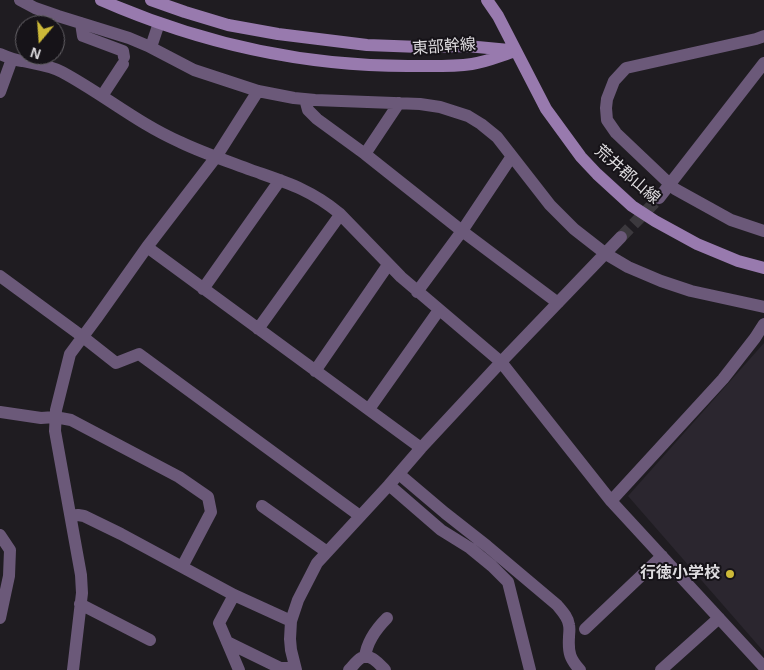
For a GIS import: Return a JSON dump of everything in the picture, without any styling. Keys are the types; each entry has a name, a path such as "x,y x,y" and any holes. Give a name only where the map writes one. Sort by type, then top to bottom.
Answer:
{"main road":[{"name":"東部幹線","path":"101,0 159,23 226,43 280,55 340,63 394,66 449,66 474,64 516,51"},
{"name":"東部幹線","path":"151,0 228,25 278,34 367,45 467,46 516,51"},
{"name":"荒井郡山線","path":"487,0 498,16 546,109 581,157 597,174 632,206 655,221 697,244 738,261 764,268"}],"street":[{"path":"20,0 35,8 129,38 151,47 194,70 258,91 294,98 331,102 420,104 440,107 468,116 496,137 550,206 574,229 606,254 628,267 661,281 764,307"},
{"path":"81,23 83,36 123,51 123,61 102,96"},
{"path":"151,47 159,23"},
{"path":"764,36 626,68 614,81 607,99 606,108 607,120 611,127 626,144 670,185 731,220 764,231"},
{"path":"0,92 6,57 52,68 62,72 156,130 216,157 298,187 320,198 340,215 417,292 501,362 611,500 764,667"},
{"path":"659,198 764,63"},
{"path":"72,670 82,593 81,575 55,430 58,398 70,354 147,247 216,157 258,91"},
{"path":"305,99 310,113 558,303"},
{"path":"365,154 399,103"},
{"path":"417,292 462,231 512,156"},
{"path":"203,289 280,180"},
{"path":"258,329 340,215"},
{"path":"227,642 280,668 295,669 290,639 292,622 298,600 307,579 317,563 501,362 621,237"},
{"path":"147,247 421,448"},
{"path":"315,371 388,265"},
{"path":"0,276 116,363 139,354 360,516"},
{"path":"369,409 439,310"},
{"path":"611,500 723,379 764,324"},
{"path":"0,412 71,420 179,477 208,497 211,512 182,567"},
{"path":"399,474 557,605 568,621 570,631 568,653 580,670"},
{"path":"389,485 441,530 470,548 503,575 508,582 530,670"},
{"path":"262,506 327,552"},
{"path":"71,516 84,516 234,595 292,622"},
{"path":"0,535 10,550 9,576 0,618"},
{"path":"585,629 662,556"},
{"path":"234,595 219,624 239,670"},
{"path":"80,604 150,640"},
{"path":"365,657 373,634 388,618"},
{"path":"661,670 719,618"},
{"path":"349,670 361,658 365,657 374,659 385,670"}],"shaded area":[{"name":"行徳小学校","path":"764,343 764,652 628,496"}],"tunnel":[{"path":"621,237 659,198"}],"place":[{"name":"行徳小学校","path":"730,574"}]}
